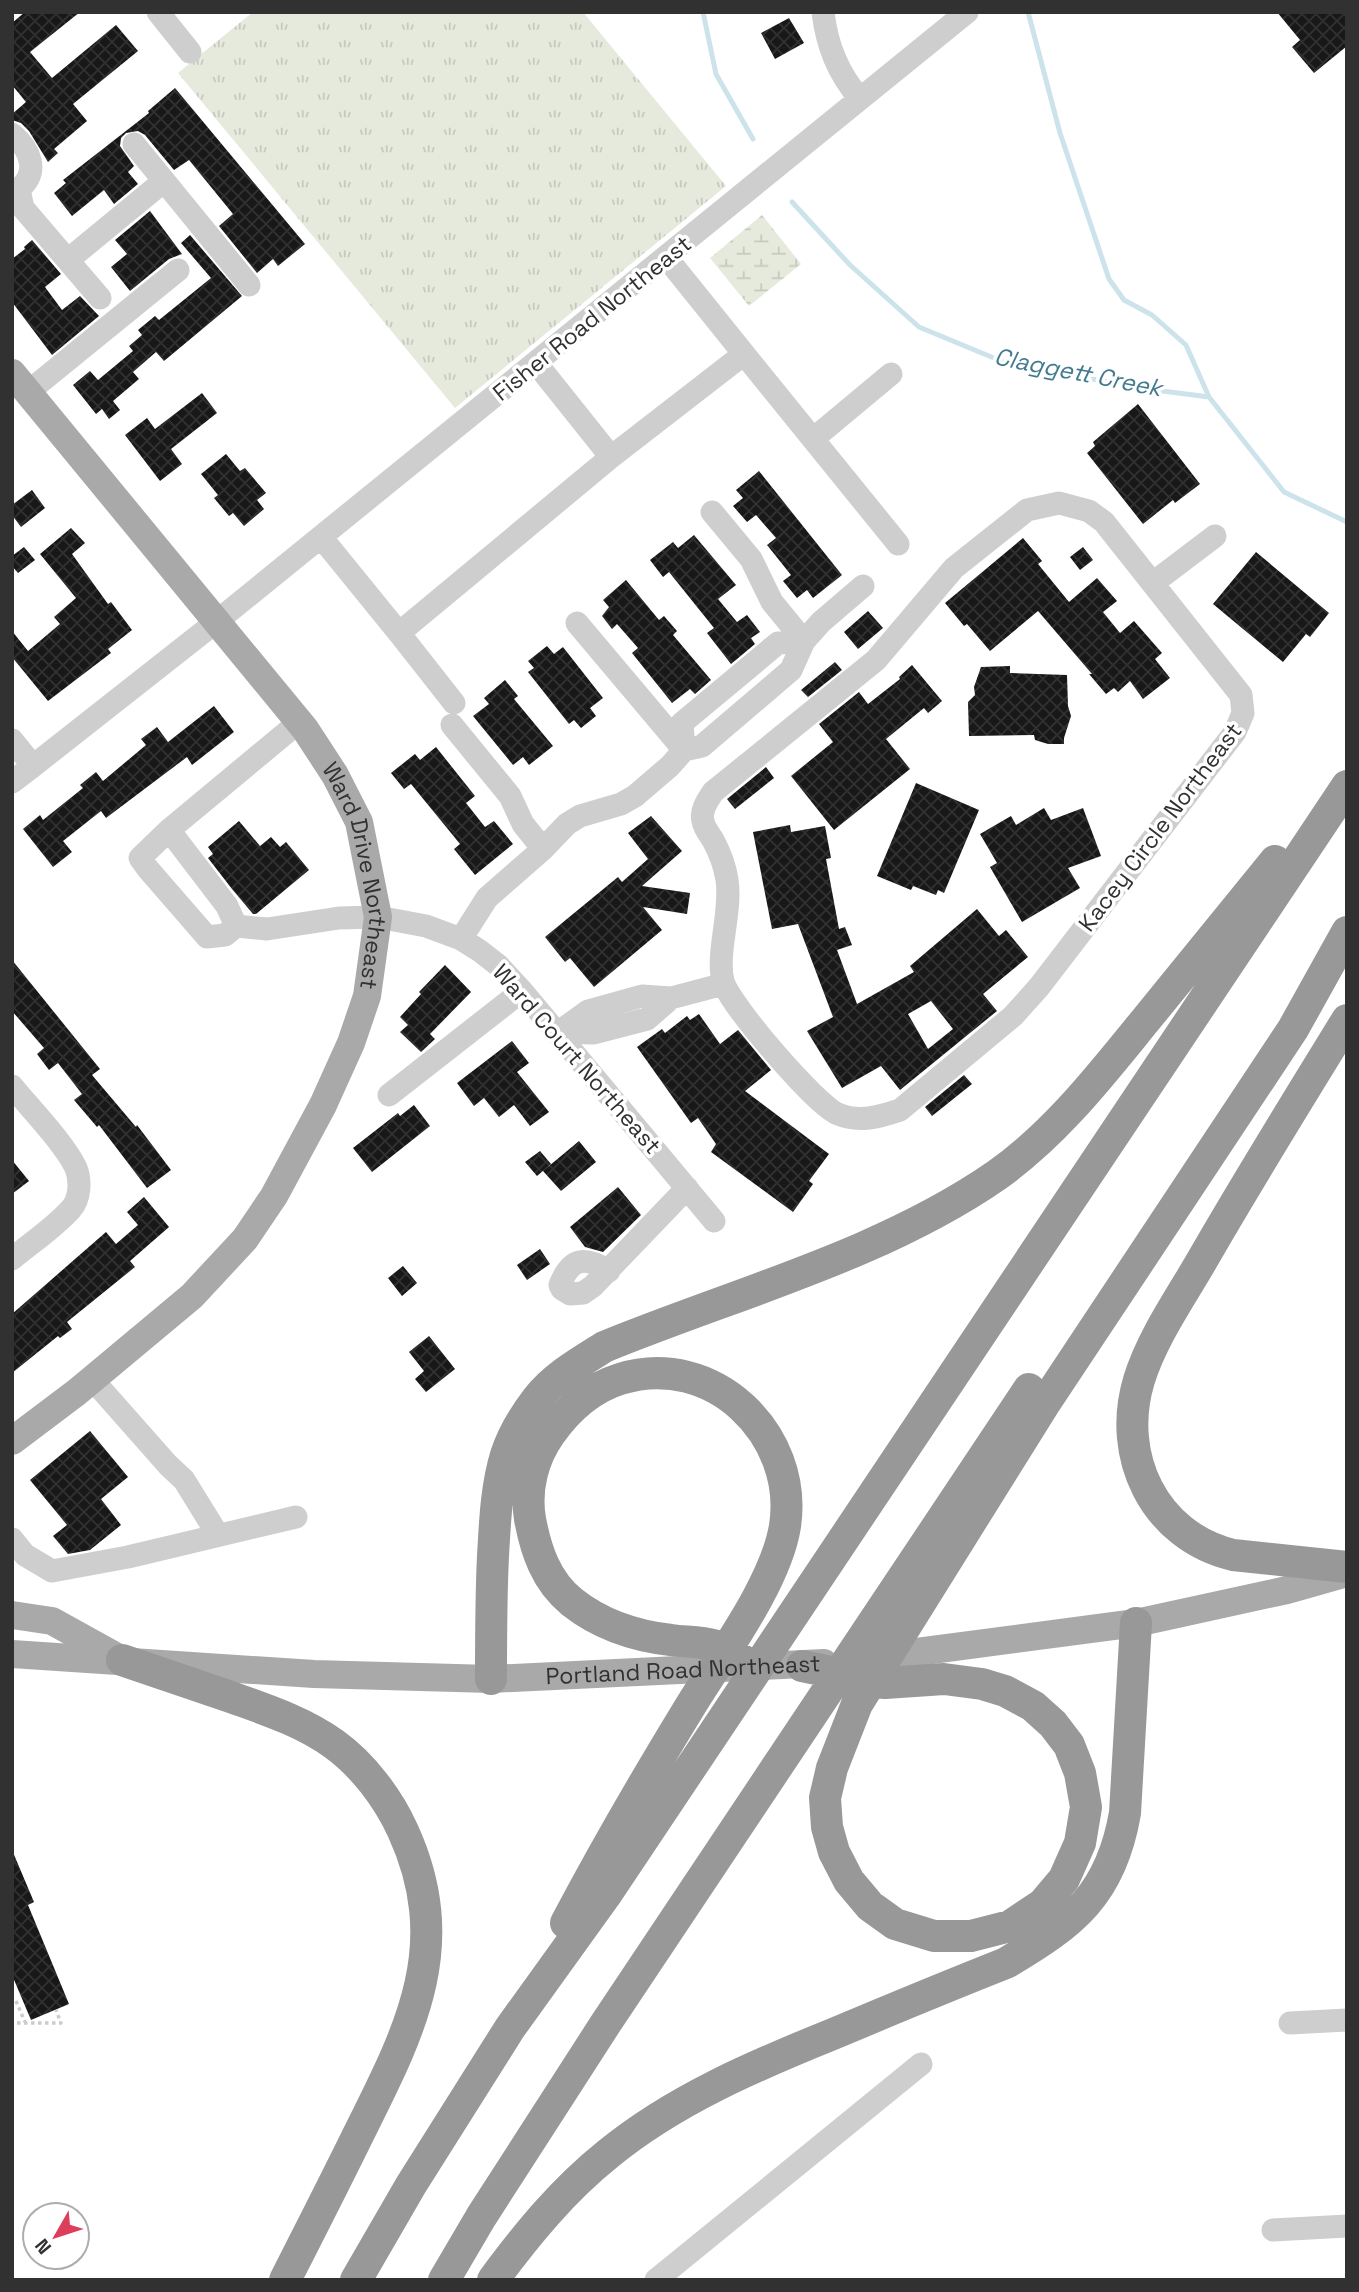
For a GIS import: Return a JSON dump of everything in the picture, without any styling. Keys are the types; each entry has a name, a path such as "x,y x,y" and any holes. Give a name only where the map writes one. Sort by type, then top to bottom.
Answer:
{"highway":[{"path":"491,1679 492,1577 499,1481 506,1453 520,1423 538,1397 573,1366 604,1347 890,1235 950,1205 999,1174 1048,1132 1100,1076 1347,774"},
{"path":"356,2280 411,2185 510,2028 605,1896 1347,786"},
{"path":"444,2280 481,2217 612,2014 1347,915"},
{"path":"802,1666 886,1683 944,1679 982,1684 1005,1691 1033,1706 1053,1724 1069,1745 1080,1773 1086,1807 1080,1843 1064,1879 1043,1904 1010,1926 971,1936 934,1936 895,1924 870,1906 849,1881 834,1853 827,1827 825,1798 842,1739 857,1704 1043,1406 1293,1029 1347,932"},
{"path":"1347,1020 1227,1216 1157,1337 1139,1380 1133,1407 1132,1444 1141,1474 1153,1499 1170,1521 1190,1538 1216,1551 1233,1555 1347,1567"},
{"path":"510,2028 590,1877 754,1602 771,1571 785,1526 786,1500 782,1469 764,1431 731,1396 696,1380 674,1375 648,1375 620,1379 580,1401 561,1419 542,1446 531,1477 528,1508 534,1545 548,1574 561,1592 596,1618 628,1631 678,1641 712,1644 755,1668"},
{"path":"493,2280 528,2233 573,2185 607,2154 668,2111 760,2064 1006,1963 1042,1942 1084,1906 1107,1875 1121,1837 1125,1813 1136,1623"},
{"path":"122,1660 292,1720 334,1744 378,1789 397,1817 417,1865 426,1918 427,1946 416,2004 396,2059 285,2280"}],"main road":[{"name":"Ward Drive Northeast","path":"12,1441 192,1296 245,1239 274,1196 323,1105 351,1043 367,996 378,917 359,822 335,775 299,722 20,383"},
{"name":"Portland Road Northeast","path":"12,1654 314,1674 491,1679 802,1666 1136,1623 1287,1590 1347,1573"},
{"path":"12,1615 51,1621 122,1660"}],"street":[{"path":"158,12 190,52"},
{"path":"823,12 833,58 860,99"},
{"name":"Fisher Road Northeast","path":"12,782 216,622 967,12"},
{"path":"12,134 19,139 31,163 31,174 17,201 100,298"},
{"path":"134,144 249,285"},
{"path":"68,260 164,181"},
{"path":"666,257 898,544"},
{"path":"20,383 178,270"},
{"path":"399,633 611,457 744,354"},
{"path":"536,363 611,457"},
{"path":"813,439 891,374"},
{"name":"Kacey Circle Northeast","path":"1059,503 1089,511 1104,522 1241,695 1243,713 1227,743 1040,986 1013,1016 900,1110 857,1120 836,1114 798,1080 724,984 721,968 728,883 724,862 702,820 704,805 713,792 876,660 954,568 1027,510 1059,503"},
{"path":"712,512 751,559 772,602 804,641"},
{"path":"1153,583 1215,536"},
{"path":"321,537 399,633 510,796 523,824 543,849"},
{"path":"461,939 487,898 567,824 635,796 670,765 684,750 682,723 778,643 804,641 821,622 863,586"},
{"path":"577,623 684,750"},
{"path":"169,830 227,906 236,926 226,935 207,937 140,858 169,830 299,722"},
{"path":"12,740 33,766"},
{"name":"Ward Court Northeast","path":"236,926 267,929 339,918 378,917 426,926 461,939 498,965 559,1032 714,1221"},
{"path":"559,1032 593,1033 647,1019 671,998 724,984"},
{"path":"389,1095 522,991"},
{"path":"12,1086 67,1154 76,1169 79,1182 73,1208 12,1259"},
{"path":"609,1271 687,1188"},
{"path":"92,1379 184,1480 219,1535"},
{"path":"12,1539 25,1555 51,1571 128,1557 296,1517"},
{"path":"1290,2023 1347,2020"},
{"path":"647,2279 921,2064"},
{"path":"1273,2230 1347,2226"}],"path":[{"path":"16,2001 26,2023"},
{"path":"17,2023 61,2023 56,2010"}],"green space":[{"path":"253,12 583,12 726,186 455,408 178,73"},
{"path":"762,215 801,264 749,306 710,258"}],"building":[{"path":"25,12 80,12 30,52 52,78 116,25 138,51 73,104 87,121 54,149 58,153 48,162 29,131 21,123 12,120 12,114 26,102 12,85 12,23"},
{"path":"1277,12 1347,12 1347,46 1314,73 1292,47 1300,40"},
{"path":"789,18 804,43 775,59 761,33"},
{"path":"175,88 305,244 278,266 273,259 257,273 219,226 233,214 189,160 174,170 145,135 138,131 126,133 121,138 120,146 134,166 128,172 138,184 114,204 104,190 72,216 54,193 66,183 63,180 149,113 148,111"},
{"path":"150,211 182,254 169,259 130,291 111,267 127,254 115,240"},
{"path":"190,235 242,296 164,361 156,352 133,372 139,379 113,401 120,410 109,419 102,409 96,414 73,385 90,371 98,380 133,351 129,346 142,335 138,330 155,316 159,320 211,278 181,243"},
{"path":"32,240 61,274 45,287 62,310 80,296 99,316 52,355 12,302 12,259"},
{"path":"202,393 217,413 171,449 182,464 160,481 125,435 147,418 155,429"},
{"path":"1138,404 1200,484 1175,503 1173,500 1143,524 1087,453 1095,446 1093,442"},
{"path":"226,454 240,471 245,468 266,493 257,500 264,509 244,526 233,513 229,516 214,498 218,495 201,474"},
{"path":"759,471 842,575 813,598 807,590 797,598 783,581 791,575 767,545 776,538 756,515 747,522 733,506 743,498 736,490"},
{"path":"32,490 45,508 21,527 12,515 12,505"},
{"path":"71,528 85,543 72,554 108,604 111,602 132,630 108,649 111,653 48,701 12,657 12,631 28,651 60,624 54,617 76,598 40,554"},
{"path":"694,535 736,585 718,599 737,622 747,615 760,632 751,638 755,644 731,664 707,633 714,628 669,572 663,577 650,560 673,542 678,548"},
{"path":"1023,538 1042,561 1038,564 1069,602 1097,578 1117,601 1103,612 1120,633 1134,621 1162,653 1155,659 1170,678 1143,699 1130,681 1118,692 1114,688 1106,694 1038,611 990,651 945,603"},
{"path":"24,547 35,560 18,573 12,566 12,556"},
{"path":"1083,547 1093,560 1080,570 1070,557"},
{"path":"1256,552 1329,613 1310,637 1306,634 1283,662 1213,604"},
{"path":"626,580 659,620 664,616 677,631 673,635 711,680 695,694 690,689 672,703 632,653 638,648 617,624 612,629 602,616 609,607 603,600"},
{"path":"868,611 883,628 858,649 844,632"},
{"path":"547,646 554,654 563,647 603,698 590,708 596,716 581,728 574,720 569,724 528,672 534,668 528,661"},
{"path":"835,662 842,670 808,697 801,690"},
{"path":"912,665 942,701 928,713 924,708 886,739 910,769 834,830 791,776 833,742 819,724 859,692 868,704 900,679"},
{"path":"1010,666 1010,673 1067,675 1071,716 1064,744 1048,744 1035,740 1034,735 969,736 968,702 975,695 974,687 981,667"},
{"path":"505,680 518,696 514,699 553,746 529,765 523,757 513,765 473,716 489,704 484,698"},
{"path":"214,706 234,732 192,765 187,757 106,818 101,811 63,841 72,852 53,867 23,829 40,815 43,820 83,788 80,785 96,772 103,781 146,745 141,739 157,727 168,742"},
{"path":"436,747 475,796 466,803 485,827 494,821 513,844 475,875 454,849 460,844 411,784 404,789 391,773 415,754 420,760"},
{"path":"766,767 774,778 735,809 727,799"},
{"path":"916,783 979,810 944,893 938,890 936,895 913,886 911,890 877,876"},
{"path":"1044,808 1051,820 1083,808 1101,856 1068,868 1080,888 1022,922 990,867 997,863 980,834 1011,816 1016,825"},
{"path":"651,816 682,851 642,886 690,893 687,914 643,907 662,930 594,987 570,958 565,962 545,937 618,877 622,882 648,859 628,833"},
{"path":"239,821 260,846 271,837 280,847 286,842 309,870 256,914 253,914 208,858 213,854 208,847"},
{"path":"790,825 791,832 825,826 831,858 826,859 839,929 845,927 852,945 837,950 857,1004 914,972 910,966 977,909 999,936 1006,930 1028,957 983,994 997,1011 900,1090 881,1066 842,1088 807,1031 833,1017 798,924 772,929 753,832","holes":["931,1001 953,1029 928,1049 908,1014"]},
{"path":"12,960 100,1069 92,1075 136,1127 137,1125 171,1170 147,1188 99,1125 97,1127 74,1100 82,1094 58,1063 49,1070 37,1054 44,1048 12,1011"},
{"path":"445,965 471,992 430,1034 435,1039 421,1052 400,1032 408,1025 400,1017"},
{"path":"699,1014 720,1044 738,1030 771,1070 745,1091 829,1154 809,1181 813,1184 793,1212 711,1152 716,1144 698,1118 691,1123 637,1047 662,1029 665,1033 687,1016 690,1020"},
{"path":"512,1041 529,1063 517,1072 549,1112 530,1126 514,1105 499,1117 484,1098 474,1106 457,1083"},
{"path":"964,1075 972,1084 932,1116 925,1107"},
{"path":"414,1105 430,1126 372,1172 353,1148 398,1113 400,1116"},
{"path":"579,1141 596,1162 561,1191 543,1171"},
{"path":"540,1151 551,1164 537,1176 525,1162"},
{"path":"12,1160 29,1181 12,1194"},
{"path":"618,1187 641,1215 603,1252 585,1247 570,1227"},
{"path":"144,1197 169,1227 130,1261 135,1267 67,1322 72,1329 60,1338 58,1336 12,1373 12,1314 106,1232 116,1244 138,1225 127,1212"},
{"path":"540,1249 550,1264 527,1280 517,1265"},
{"path":"403,1266 417,1283 402,1296 388,1278"},
{"path":"429,1336 455,1369 426,1392 415,1379 424,1371 409,1352"},
{"path":"90,1431 128,1477 101,1499 121,1525 90,1550 68,1554 53,1536 67,1525 30,1480"},
{"path":"12,1850 34,1902 28,1905 69,2004 31,2020 12,1975"}],"waterway":[{"name":"Claggett Creek","path":"703,12 716,74 753,139"},
{"name":"Claggett Creek","path":"1028,12 1060,133 1109,279 1124,300 1152,315 1186,345 1209,397 1284,492 1347,522"},
{"name":"Claggett Creek","path":"792,202 850,265 919,327 1006,363 1147,389 1209,397"}]}
